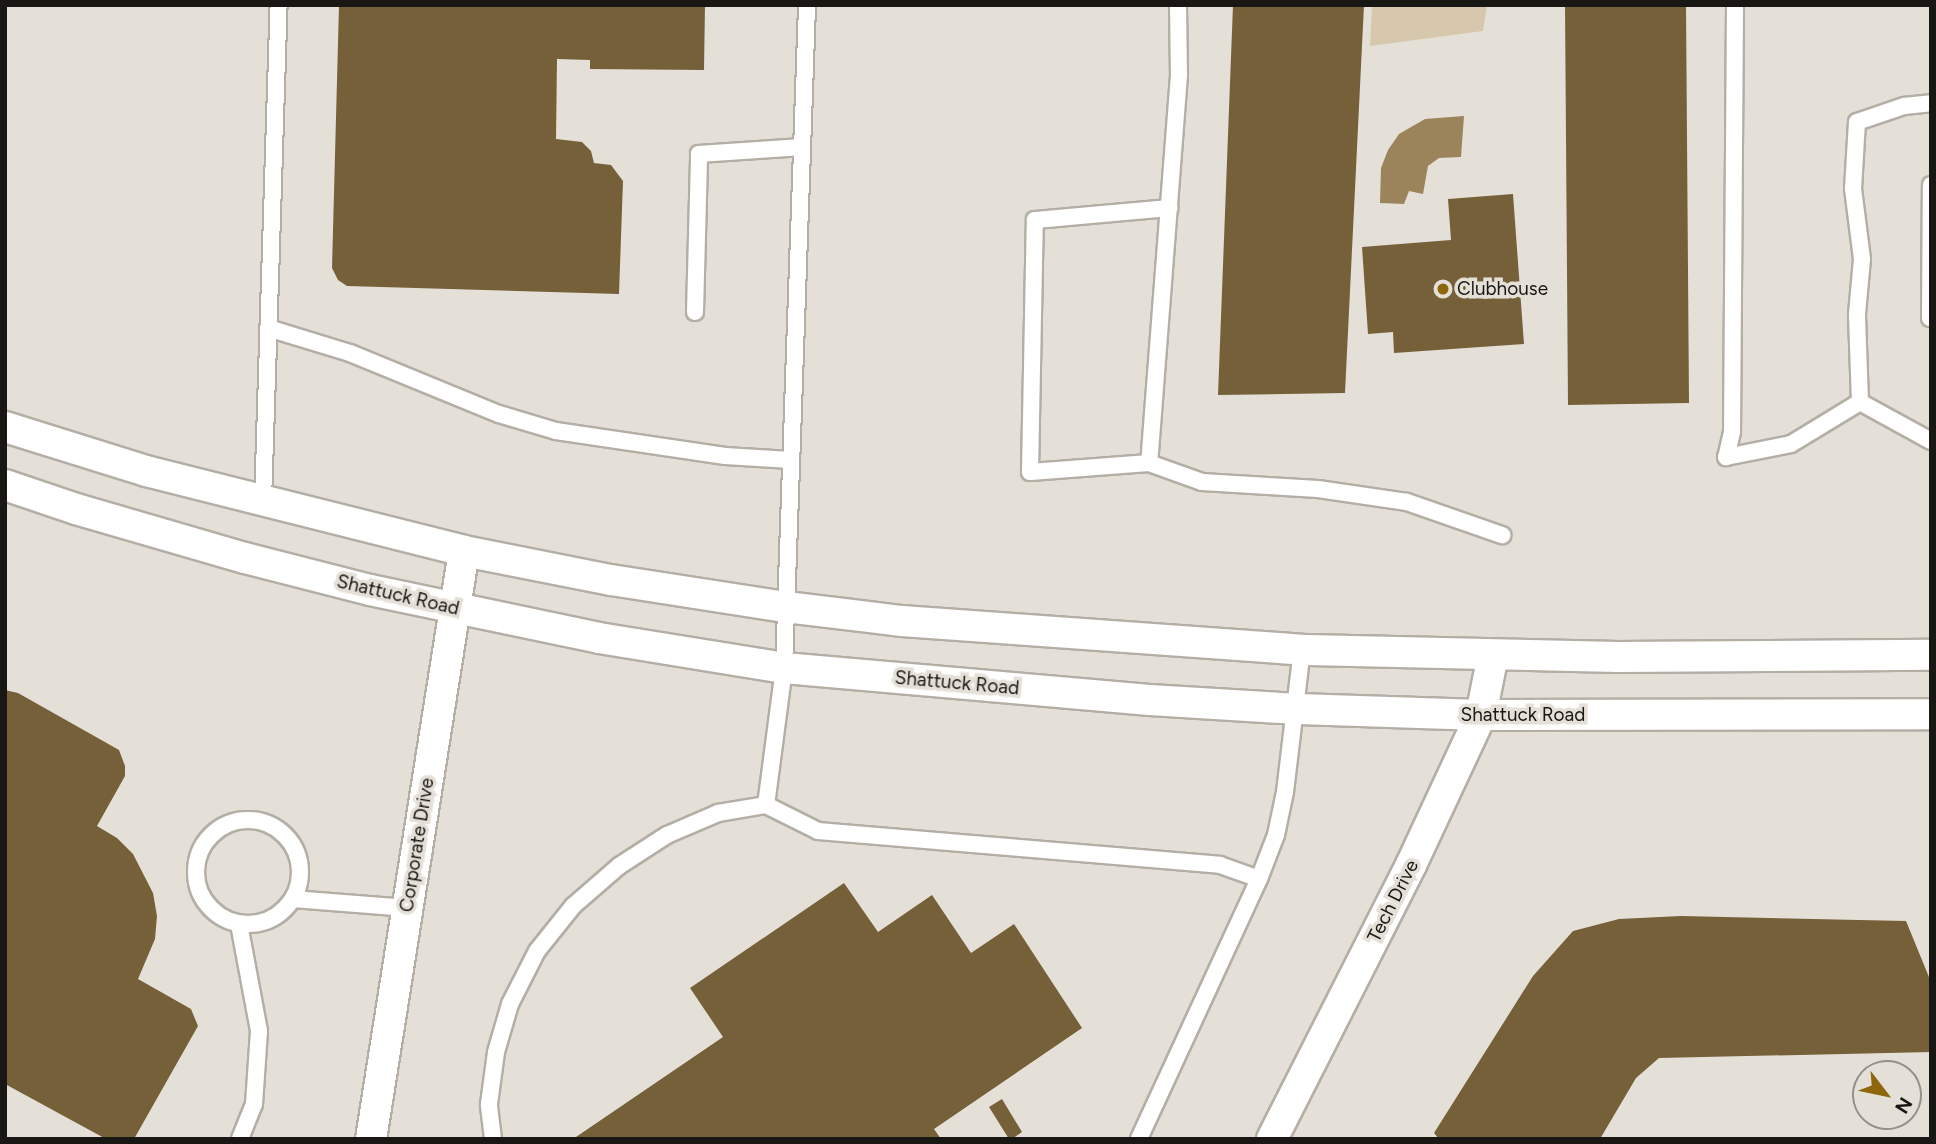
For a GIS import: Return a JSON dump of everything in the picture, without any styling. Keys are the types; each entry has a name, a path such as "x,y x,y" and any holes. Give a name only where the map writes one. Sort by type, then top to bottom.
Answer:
{"street":[{"path":"5,427 146,471 464,551 611,580 786,607 902,621 1303,650 1493,655 1931,655"},
{"name":"Shattuck Road","path":"5,485 245,558 454,609 599,638 784,668 1150,700 1298,709 1481,715 1931,714"},
{"name":"Corporate Drive","path":"371,1139 464,551"},
{"name":"Tech Drive","path":"1272,1139 1411,865 1481,715 1493,655"}],"lane":[{"path":"263,502 279,5"},
{"path":"766,805 784,668 807,5"},
{"path":"1149,463 1179,75 1178,5"},
{"path":"1735,5 1732,432 1726,457 1791,444 1860,402"},
{"path":"1860,402 1857,314 1862,259 1853,189 1857,122 1904,106 1931,103"},
{"path":"695,312 699,154 803,147"},
{"path":"1930,318 1931,185"},
{"path":"1169,208 1035,220 1030,472 1149,463 1202,482 1318,489 1407,502 1502,535"},
{"path":"268,328 349,353 499,414 556,430 725,456 792,460"},
{"path":"1860,402 1931,441"},
{"path":"1139,1139 1259,879 1278,824 1298,709 1303,650"},
{"path":"492,1139 489,1104 496,1052 510,1004 537,951 573,906 619,866 667,835 718,813 766,805 818,831 1220,865 1259,879"},
{"path":"252,820 269,825 284,834 294,848 299,865 299,883 293,899 270,919 239,924 223,918 209,907 200,892 196,875 198,857 206,841 219,829 234,822 252,820"},
{"path":"293,899 408,908"},
{"path":"239,924 259,1031 254,1104 240,1139"}],"shaded area":[{"path":"1372,5 1487,5 1483,31 1370,46"},
{"path":"1464,116 1461,157 1439,158 1428,166 1423,194 1409,191 1404,204 1380,203 1381,168 1388,150 1399,134 1425,119"}],"building":[{"path":"339,5 705,5 704,70 590,69 590,60 557,59 556,139 582,142 591,151 594,163 611,165 623,181 619,294 347,286 338,280 332,268"},
{"path":"1233,5 1364,5 1345,393 1218,395"},
{"path":"1565,5 1686,5 1689,403 1568,405"},
{"name":"Clubhouse","path":"1513,194 1524,344 1394,353 1393,332 1368,334 1362,247 1451,240 1448,199"},
{"path":"5,690 18,693 119,750 125,766 125,776 97,826 117,838 133,854 153,893 157,916 155,939 138,979 191,1009 198,1026 134,1139 106,1139 5,1084"},
{"path":"844,883 878,932 932,895 971,953 1014,924 1082,1028 934,1129 941,1139 573,1139 723,1037 690,988"},
{"path":"1681,916 1906,921 1931,982 1931,1052 1659,1058 1636,1078 1600,1139 1439,1139 1434,1133 1533,976 1573,931 1619,919"},
{"path":"1002,1099 1022,1132 1012,1139 1009,1139 989,1107"}],"place":[{"name":"Clubhouse","path":"1443,289"}]}
